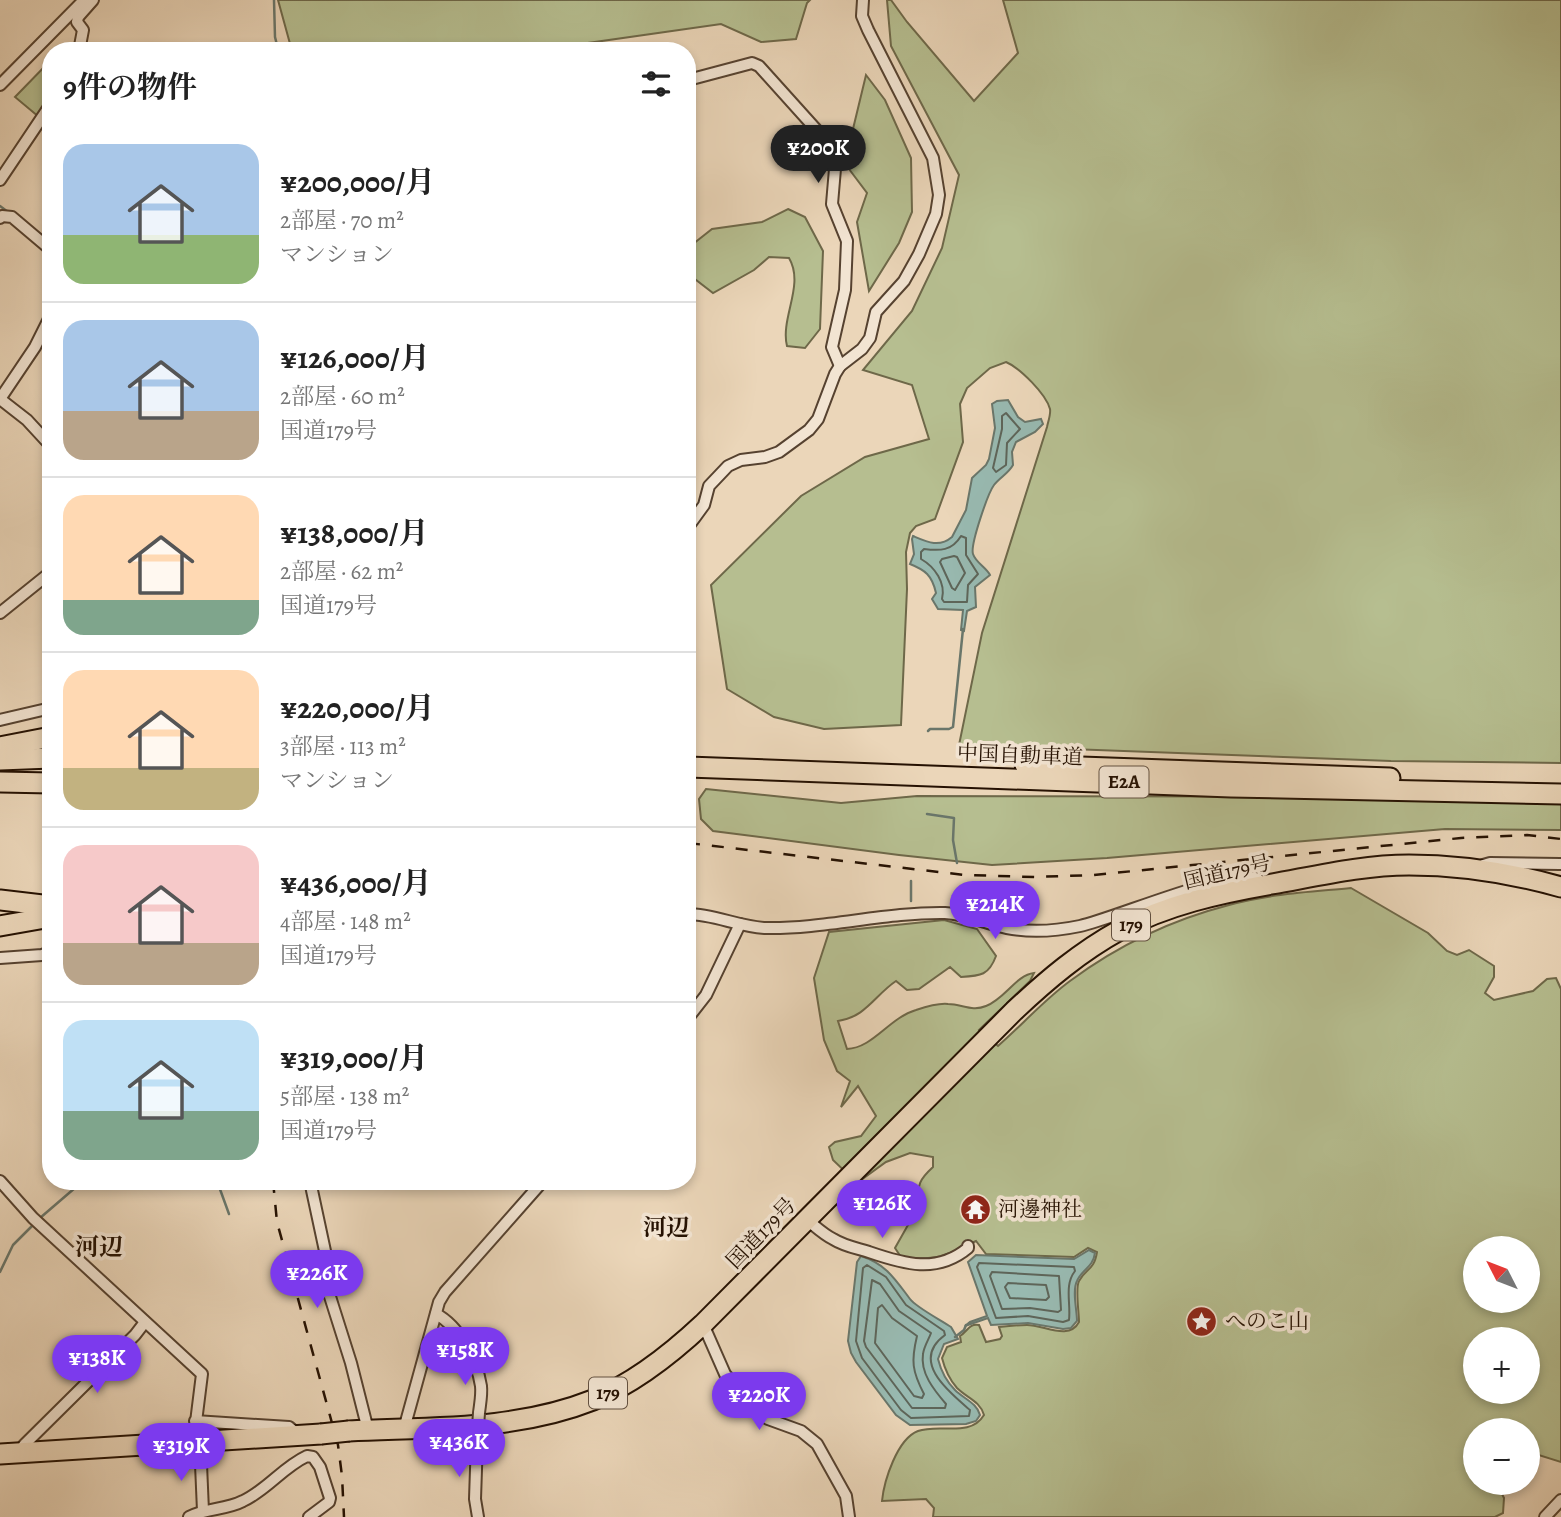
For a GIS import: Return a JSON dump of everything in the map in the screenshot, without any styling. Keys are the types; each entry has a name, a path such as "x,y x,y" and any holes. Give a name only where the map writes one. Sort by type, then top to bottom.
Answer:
{"highway":[{"path":"0,747 42,739"},
{"name":"中国自動車道","path":"696,753 1392,778 1561,781"},
{"path":"0,760 42,758"},
{"name":"中国自動車道","path":"696,766 1244,787 1561,794"},
{"path":"0,774 42,772"},
{"path":"0,782 42,783"},
{"name":"国道179号","path":"0,1454 196,1436 321,1434 487,1425 558,1412 595,1399 658,1363 704,1324 1014,1011 1066,964 1122,929 1202,898 1369,868 1407,865 1473,868 1558,886"},
{"path":"4,903 42,901"},
{"path":"4,903 42,905"},
{"path":"4,929 42,924"}],"street":[{"path":"42,42 84,0"},
{"path":"81,42 83,30 77,22 78,17 93,0"},
{"path":"696,516 704,505 709,486 728,466 741,460 779,452 809,430 824,407 831,382 840,366 862,349 870,338 876,312 904,281 936,214 939,195 933,158 868,30 863,16 863,0"},
{"path":"0,85 42,42"},
{"path":"696,78 752,62 759,66 831,146 836,157 832,204 847,241 845,290 832,347 840,366"},
{"path":"0,180 42,117"},
{"path":"1,216 12,217 42,242"},
{"path":"42,333 0,399 27,419 42,436"},
{"path":"0,613 42,579"},
{"path":"0,720 42,710"},
{"path":"1473,868 1490,863 1560,863 1558,886"},
{"path":"696,916 763,928 785,928 942,913 1005,928 1048,931 1099,921 1158,900 1243,876 1258,879 1261,886"},
{"path":"696,1008 706,995 740,924"},
{"path":"0,958 42,955"},
{"path":"0,1181 33,1218 202,1374 196,1436 197,1514 229,1507 256,1494 307,1456 313,1457 320,1467 330,1498 329,1502 309,1517"},
{"path":"312,1190 325,1251 327,1287 351,1363 358,1431"},
{"path":"404,1429 436,1314 445,1292 534,1190"},
{"path":"806,1219 835,1241 914,1265 942,1263 959,1256 968,1246"},
{"path":"436,1314 454,1327 471,1358 481,1385 475,1499 478,1517"},
{"path":"21,1454 24,1445 145,1322"},
{"path":"704,1324 726,1374 759,1413 801,1431 817,1444 846,1496 849,1517"},
{"path":"1545,1517 1561,1500"}],"green space":[{"path":"278,0 810,0 796,39 761,42 721,24 595,42 290,42"},
{"path":"887,0 891,0 974,101 1018,53 1003,0 1561,0 1561,763 1391,761 959,745 982,633 1050,413 1048,403 1032,382 1006,362 990,368 967,388 960,404 963,442 935,519 916,526 910,533 906,552 901,725 824,729 774,717 727,689 711,585 801,496 865,457 929,439 912,385 863,370 912,311 942,248 959,175 891,46"},
{"path":"42,69 42,112 39,117 15,97"},
{"path":"866,75 885,100 911,158 912,212 899,243 869,291 857,222 867,193 849,169 853,129"},
{"path":"788,209 805,217 823,251 820,329 805,348 787,346 787,324 794,290 793,268 789,258 769,257 754,270 713,293 696,280 696,242 712,229 762,222"},
{"path":"706,789 841,803 917,796 1561,797 1561,830 1445,829 1107,858 992,865 713,831 701,819 699,799"},
{"path":"1351,888 1428,933 1447,951 1457,955 1469,950 1494,966 1494,977 1485,993 1494,1000 1533,991 1547,979 1556,978 1561,989 1561,1462 1540,1455 1540,1418 1463,1418 1463,1495 1502,1495 1503,1513 1495,1517 933,1517 934,1508 926,1499 882,1501 893,1462 911,1435 927,1429 971,1426 984,1415 980,1406 957,1388 950,1378 942,1358 947,1347 961,1342 960,1336 976,1325 979,1325 986,1342 1000,1339 1002,1336 999,1327 1027,1325 1056,1331 1075,1328 1079,1322 1078,1284 1094,1263 1097,1252 1088,1248 1074,1257 986,1254 976,1241 940,1256 901,1257 895,1248 921,1202 919,1187 922,1179 933,1167 933,1157 910,1153 886,1162 857,1183 833,1160 829,1147 835,1142 861,1136 876,1116 858,1086 841,1107 850,1081 837,1071 824,1040 814,978 829,932 944,920 977,929 996,956 987,971 979,975 961,977 950,967 919,989 907,990 896,981 856,1015 838,1021 847,1049 865,1044 897,1019 920,1009 944,1004 972,1008 986,1006 1022,978 1034,973 1030,981 979,1030 998,1046 1051,996 1107,956 1186,918 1244,901"}],"water":[{"path":"1008,400 1018,417 1025,422 1041,419 1043,424 1035,432 1016,442 1012,452 1013,465 994,485 988,498 977,530 973,554 990,575 975,587 976,607 967,611 964,631 961,630 963,610 938,609 932,599 936,593 930,577 910,564 914,554 912,539 913,536 938,543 952,537 966,510 972,478 989,459 995,428 992,404"},
{"path":"1089,1250 1095,1253 1094,1258 1076,1285 1077,1321 1071,1328 1028,1323 991,1325 988,1318 965,1326 987,1316 968,1262 976,1255 1074,1259"},
{"path":"861,1256 884,1268 913,1302 951,1327 958,1339 944,1344 938,1359 949,1383 978,1411 980,1415 976,1421 966,1424 910,1425 896,1415 856,1362 848,1341 857,1262"}],"waterway":[{"path":"274,0 276,42"},
{"path":"0,206 8,212"},
{"path":"928,731 953,727 963,629"},
{"path":"927,814 954,818 953,840 957,863"},
{"path":"911,881 911,901"},
{"path":"40,1218 73,1190"},
{"path":"220,1190 229,1214"},
{"path":"0,1272 13,1245 33,1225"},
{"path":"955,1337 966,1325"}],"railway":[{"path":"696,844 965,875 1035,877 1094,875 1461,838 1527,835 1561,839"},
{"path":"274,1190 277,1222 338,1445 344,1517"}],"place":[{"name":"河邊神社","path":"975,1209"},
{"name":"へのこ山","path":"1202,1321"}],"district":[{"name":"河辺","path":"666,1227"},
{"name":"河辺","path":"99,1247"}]}
